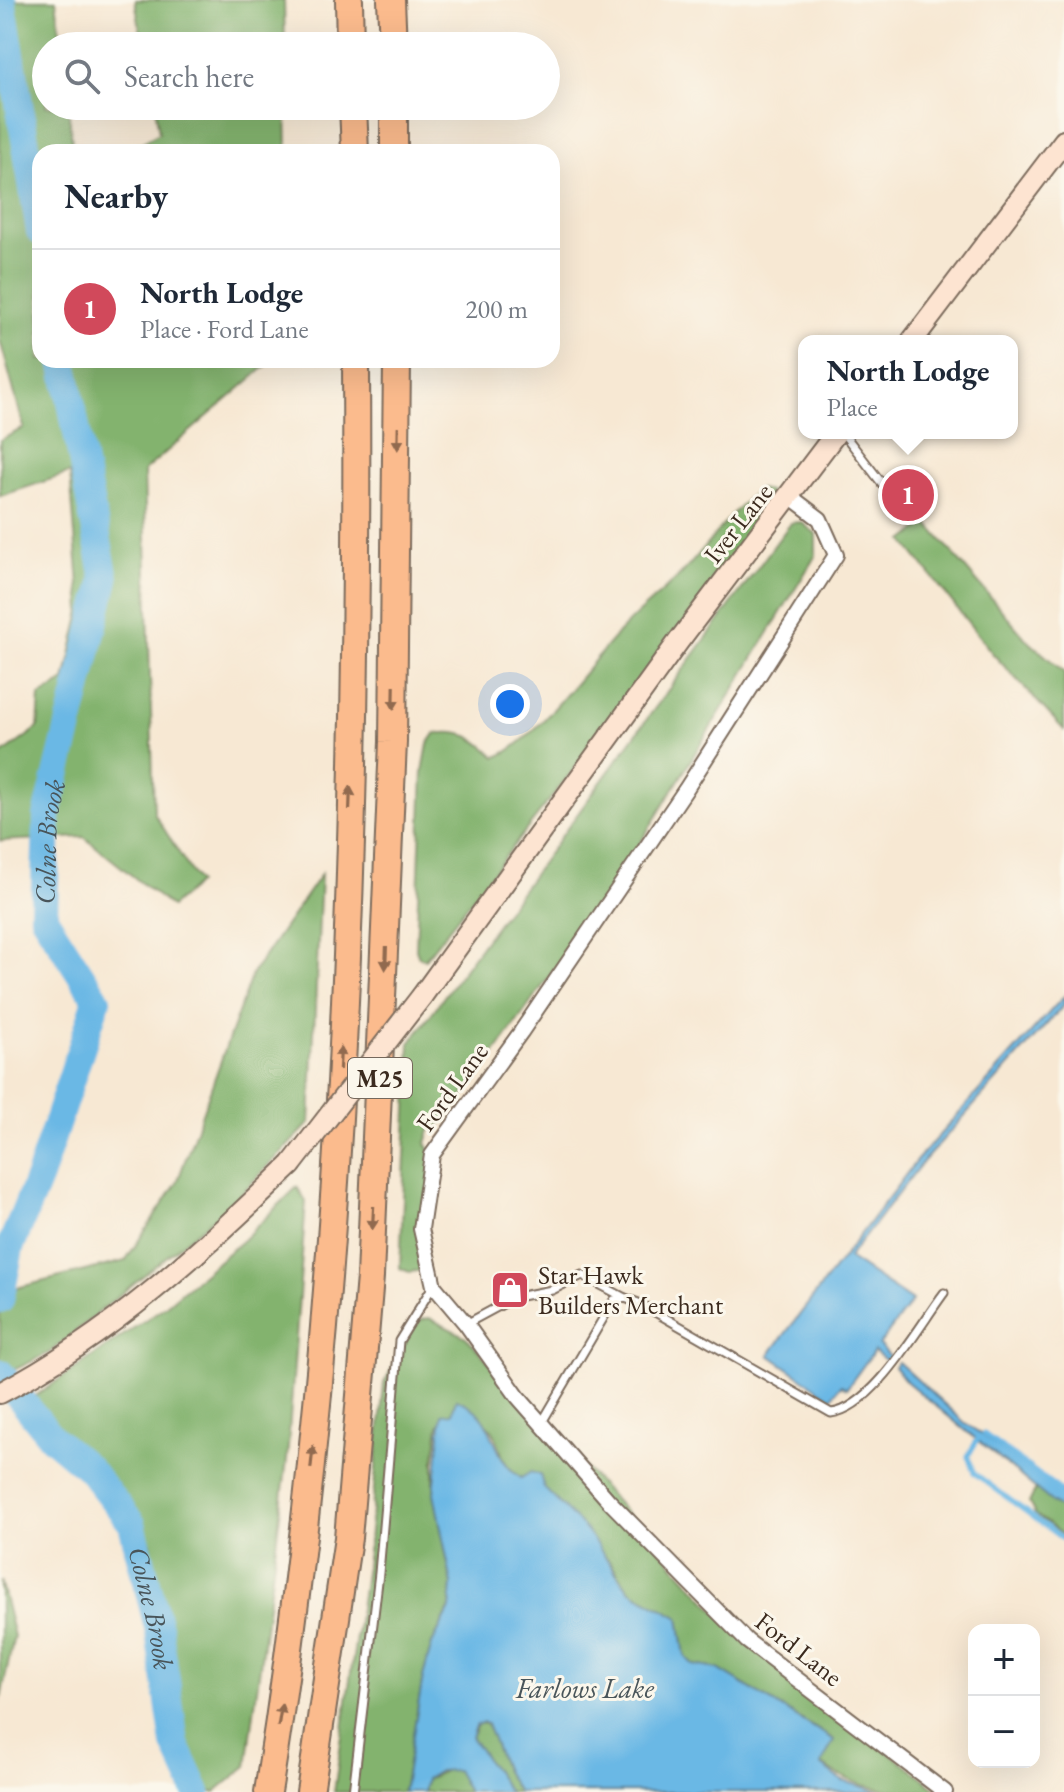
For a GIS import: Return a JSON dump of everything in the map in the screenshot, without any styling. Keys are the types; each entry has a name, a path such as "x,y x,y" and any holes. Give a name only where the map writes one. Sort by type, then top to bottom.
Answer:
{"highway":[{"path":"349,0 350,32"},
{"path":"391,0 392,32"},
{"path":"354,120 355,144"},
{"path":"394,120 394,144"},
{"name":"M25","path":"268,1792 299,1595 329,1246 344,976 352,736 356,368"},
{"name":"M25","path":"310,1792 348,1538 370,1277 393,758 397,368"}],"main road":[{"path":"917,335 1064,141"},
{"name":"Iver Lane","path":"0,1393 39,1373 134,1308 202,1251 291,1165 422,996 678,642 791,497 832,439"}],"street":[{"name":"Ford Lane","path":"791,497 820,519 836,555 669,815 521,1032 432,1155 421,1229 434,1286 541,1424 609,1501 747,1641 945,1792"}],"lane":[{"path":"848,439 897,503"},
{"path":"466,1324 516,1297 552,1290 582,1275 748,1364 831,1413 851,1407 872,1389 944,1293"},
{"path":"353,1792 379,1573 399,1341 434,1286"},
{"path":"541,1424 614,1300 625,1298"}],"green space":[{"path":"0,0 56,0 60,32 32,32 32,120 70,120 72,144 32,144 32,368 264,368 144,471 154,813 198,883 171,907 84,837 0,841 0,756 38,728 40,696 65,681 81,611 70,473 0,496 0,440 24,428 0,340"},
{"path":"135,0 284,0 285,32 141,32"},
{"path":"157,120 286,120 287,144 139,144 159,133"},
{"path":"759,489 769,491 772,502 638,687 425,959 419,957 416,949 423,771 428,744 435,734 469,736 496,757 511,749 544,720 621,630 684,571 729,518"},
{"path":"801,522 816,534 816,555 614,886 446,1121 431,1128 426,1143 432,1154 424,1270 409,1272 400,1268 410,1043 778,540 791,523"},
{"path":"927,523 1026,639 1064,672 1064,730 993,654 904,541"},
{"path":"321,874 310,1123 232,1203 49,1353 0,1377 0,1292 125,1261 177,1183 252,974"},
{"path":"297,1187 306,1201 287,1460 247,1766 215,1792 208,1792 189,1768 165,1662 151,1543 117,1484 56,1432 34,1397 164,1307 243,1240"},
{"path":"429,1318 466,1337 744,1642 941,1792 878,1788 836,1773 821,1764 833,1739 718,1669 693,1665 685,1657 679,1618 629,1590 612,1564 544,1488 540,1475 521,1478 513,1472 504,1460 491,1429 456,1400 452,1413 439,1425 434,1462 434,1493 452,1584 450,1608 432,1644 423,1677 403,1792 334,1792 368,1552 384,1383 413,1328 420,1320"},
{"path":"1036,1488 1064,1512 1064,1536 1035,1514 1029,1503"},
{"path":"0,1580 14,1636 0,1703"},
{"path":"478,1723 487,1724 505,1771 518,1792 509,1792 471,1737"},
{"path":"446,1770 457,1770 468,1792 423,1792 426,1779"}],"water":[{"path":"1064,996 1064,1005 921,1164 848,1258 912,1301 879,1345 892,1358 888,1362 874,1351 847,1388 841,1385 831,1398 769,1355 917,1160"},
{"path":"898,1362 964,1422 1064,1493 1064,1512 907,1382 894,1367"},
{"name":"Farlows Lake","path":"456,1399 480,1415 510,1469 521,1478 531,1472 540,1475 544,1488 586,1530 629,1590 679,1618 685,1656 693,1665 718,1669 834,1740 821,1765 843,1781 880,1792 518,1792 505,1771 487,1724 483,1722 475,1726 471,1737 509,1792 468,1792 456,1770 439,1771 426,1779 423,1792 403,1792 423,1677 432,1644 450,1609 452,1584 434,1493 442,1414 452,1413"}],"waterway":[{"name":"Colne Brook","path":"2,0 32,182"},
{"name":"Colne Brook","path":"0,1300 10,1248 39,1177 97,1000 44,917 47,816 105,579 65,368"},
{"name":"Colne Brook","path":"0,1373 51,1437 89,1469 132,1524 159,1631 175,1744 197,1792"},
{"path":"984,1434 1064,1493"},
{"path":"979,1437 968,1456 974,1473 1064,1540"}],"place":[{"name":"North Lodge","path":"908,495"},
{"name":"Star Hawk Builders Merchant","path":"510,1290"}]}
